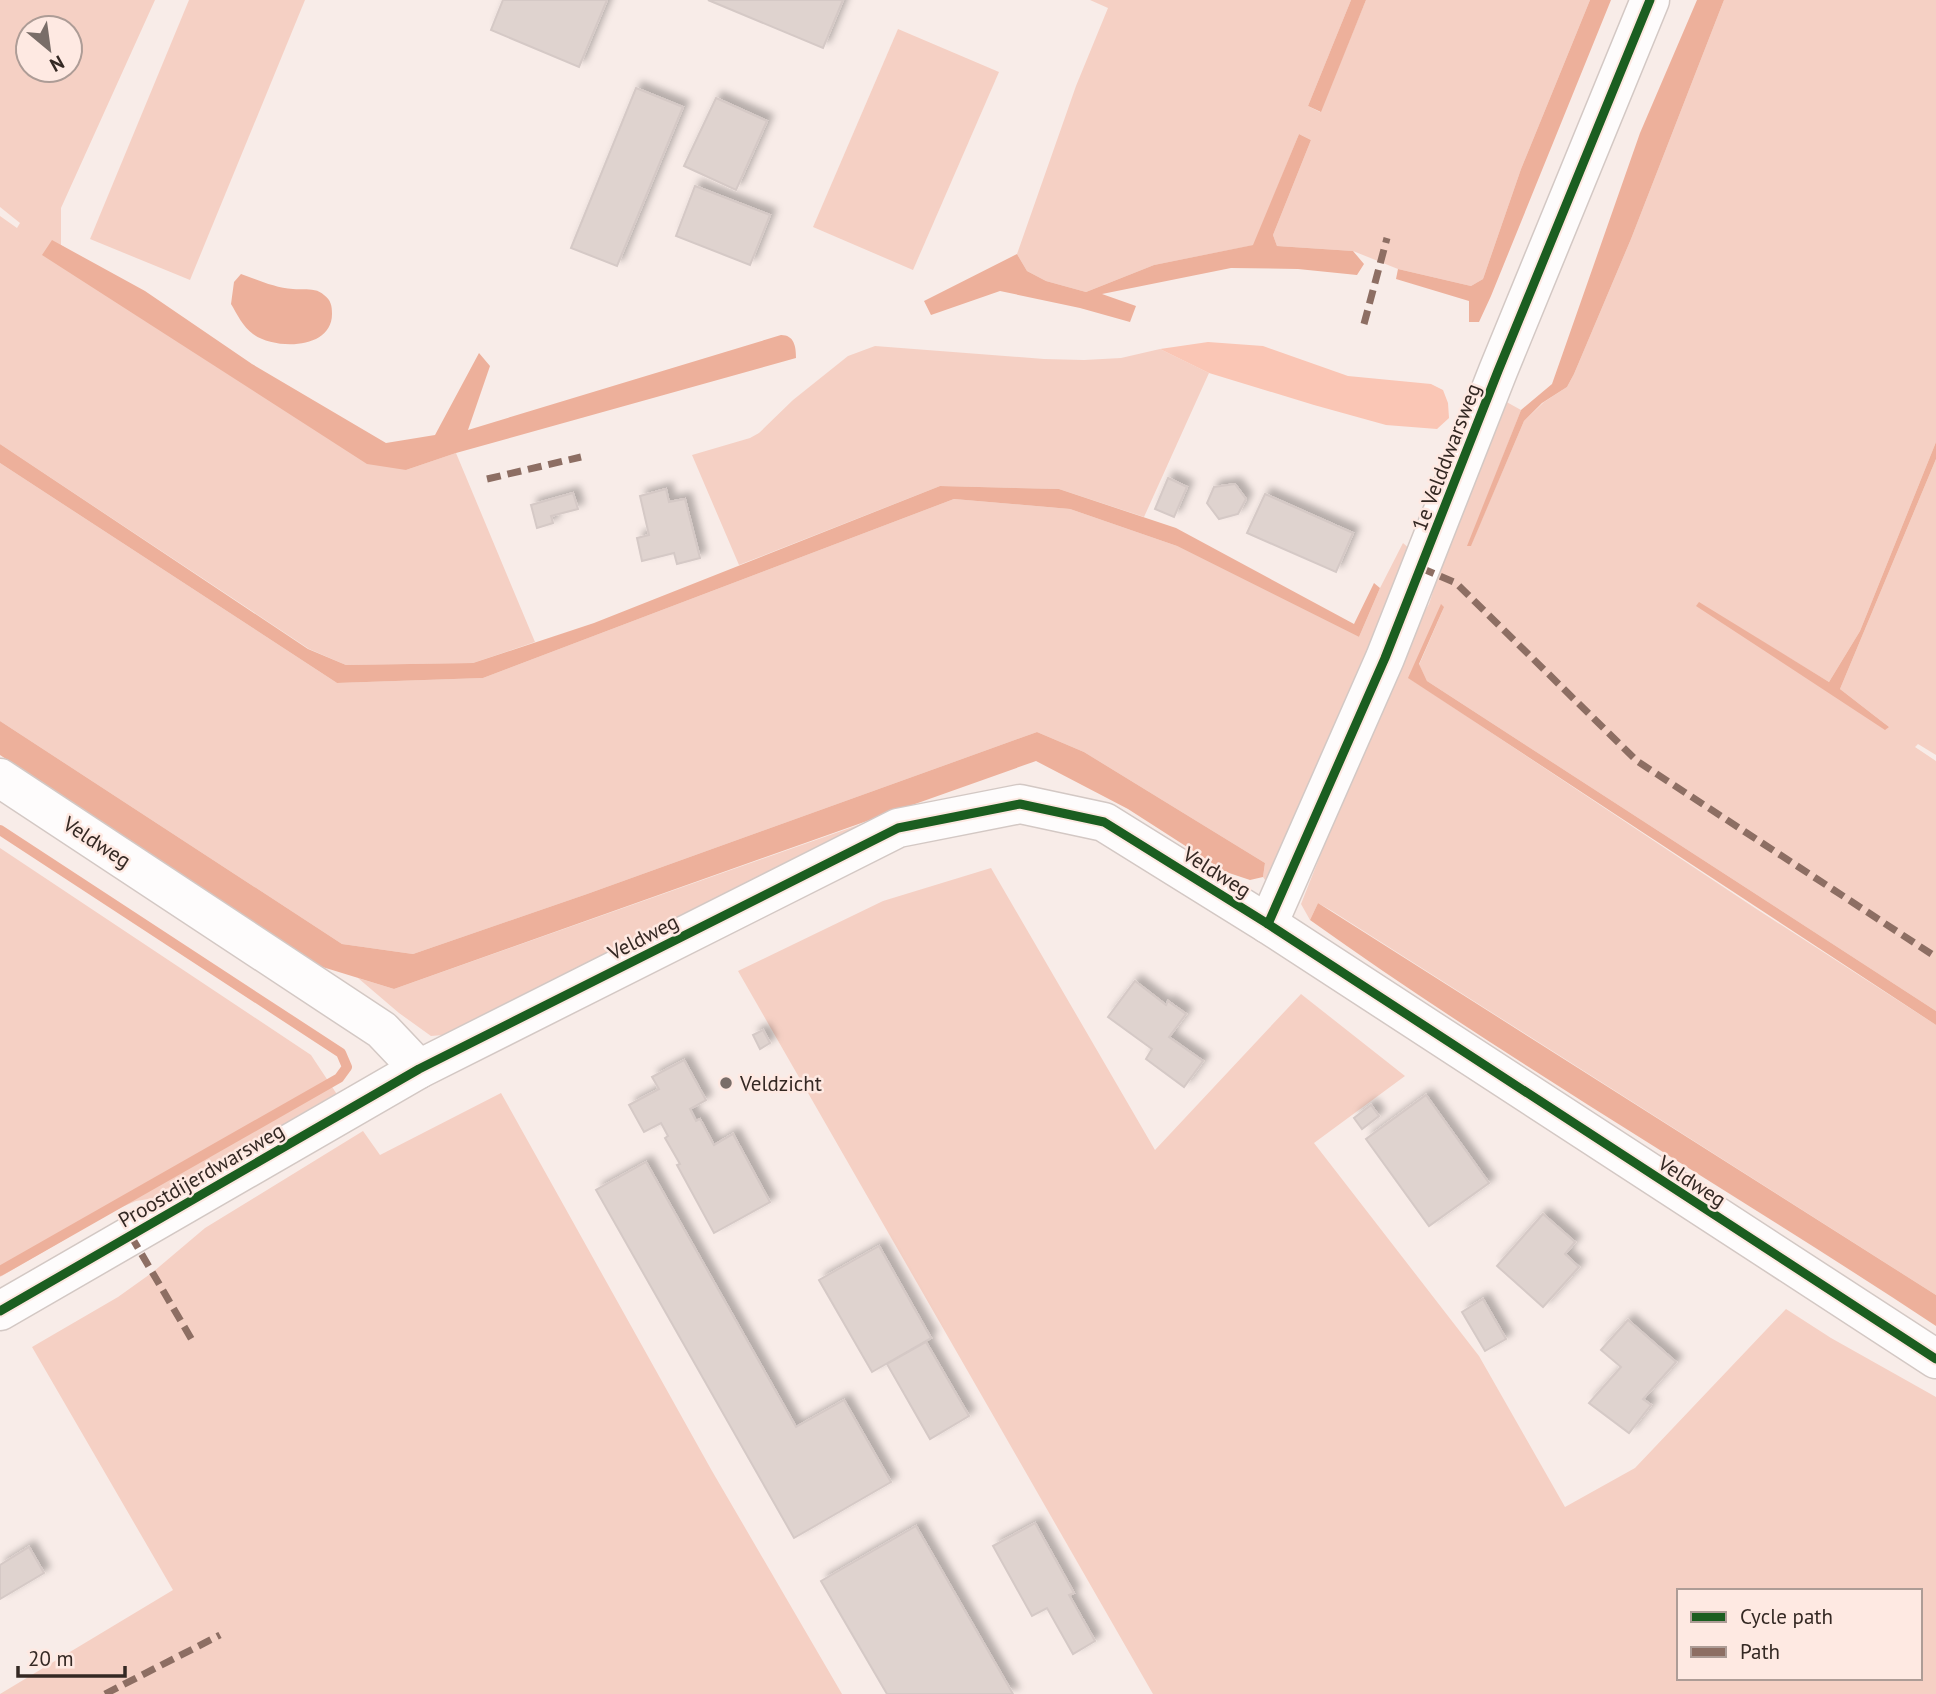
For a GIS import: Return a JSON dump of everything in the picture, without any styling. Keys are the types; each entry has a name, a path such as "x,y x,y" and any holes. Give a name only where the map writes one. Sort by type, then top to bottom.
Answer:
{"street":[{"name":"1e Velddwarsweg","path":"1268,924 1385,658 1498,371 1650,0"},
{"name":"Veldweg","path":"0,778 382,1030 419,1069 898,828 1020,804 1104,822 1268,924 1936,1359"},
{"name":"Proostdijerdwarsweg","path":"0,1311 419,1069"}],"shaded area":[{"path":"0,0 155,0 61,208 61,245 406,470 456,453 535,642 473,663 346,665 309,649 0,444 0,216 17,228 20,223 0,207"},
{"path":"189,0 305,0 190,280 90,239"},
{"path":"1090,0 1351,0 1308,106 1320,112 1366,0 1590,0 1521,169 1483,279 1471,286 1398,269 1353,251 1277,246 1273,235 1311,140 1299,134 1254,245 1154,265 1086,292 1046,281 1027,271 1017,254 1076,86 1108,8"},
{"path":"1351,0 1366,0 1321,112 1308,106"},
{"path":"1590,0 1611,0 1491,296 1479,322 1469,322 1469,301 1396,279 1398,269 1471,286 1483,279 1521,169"},
{"path":"1697,0 1724,0 1631,239 1574,374 1567,387 1542,403 1524,421 1471,546 1467,546 1521,410 1552,384 1640,133"},
{"path":"1724,0 1936,0 1936,442 1860,631 1829,682 1699,603 1889,727 1840,689 1936,459 1936,755 1918,744 1915,747 1936,761 1936,1011 1427,681 1419,665 1444,607 1409,678 1936,1025 1936,1295 1332,911 1318,903 1310,920 1301,904 1401,651 1429,604 1447,548 1503,400 1521,410 1468,546 1471,545 1524,421 1544,402 1567,387 1574,374 1631,239"},
{"path":"898,29 999,72 913,270 813,227"},
{"path":"1299,134 1311,140 1273,235 1277,246 1353,251 1364,264 1357,275 1298,269 1231,268 1102,294 1136,306 1130,322 1000,291 931,315 924,301 1017,254 1027,271 1046,281 1086,292 1154,265 1253,245"},
{"path":"52,240 145,291 252,364 386,443 435,435 479,353 490,366 468,430 781,335 789,337 793,342 796,358 456,453 406,470 367,464 42,255"},
{"path":"241,274 280,287 321,292 331,306 330,326 323,335 301,344 275,343 253,334 243,324 231,304 234,282"},
{"path":"1208,342 1263,346 1348,376 1431,384 1443,390 1448,403 1449,418 1437,429 1386,425 1209,373 1160,349"},
{"path":"875,346 1084,360 1121,358 1160,349 1209,373 1144,517 1059,489 940,486 739,565 692,455 759,433 793,400 848,356"},
{"path":"1936,442 1936,459 1840,689 1889,727 1885,730 1696,606 1699,602 1829,682 1860,631"},
{"path":"0,444 308,649 346,665 473,663 594,623 940,486 1059,489 1176,528 1354,624 1374,583 1380,588 1359,637 1177,546 1070,509 954,499 483,678 337,683 0,463"},
{"path":"0,463 337,683 483,678 954,499 1070,509 1177,546 1359,637 1403,543 1411,550 1267,883 1263,877 1265,863 1084,752 1037,732 413,954 342,944 0,721"},
{"path":"1441,604 1444,607 1419,664 1427,681 1936,1011 1936,1025 1408,678"},
{"path":"0,721 342,944 413,954 1037,732 1084,752 1265,863 1263,877 1250,880 1226,872 1128,809 1036,761 394,989 316,965 0,755"},
{"path":"915,805 643,944 479,1032 431,1036 358,978 394,989"},
{"path":"0,848 311,1055 344,1105 174,1195 136,1201 117,1209 0,1277"},
{"path":"991,868 1155,1150 1301,994 1405,1076 1314,1143 1479,1356 1565,1507 1635,1468 1786,1309 1831,1338 1936,1397 1936,1694 1153,1694 738,971 883,901"},
{"path":"1318,903 1936,1295 1936,1326 1543,1076 1387,973 1310,920"},
{"path":"501,1093 712,1471 842,1694 0,1694 173,1590 32,1347 118,1297 153,1272 205,1228 363,1131 380,1155"}],"building":[{"path":"503,0 607,0 579,67 491,30"},
{"path":"708,0 843,0 823,48"},
{"path":"636,88 683,107 617,266 571,248"},
{"path":"716,98 767,121 736,190 684,166"},
{"path":"695,186 770,215 750,265 676,236"},
{"path":"1168,478 1187,487 1174,517 1155,509"},
{"path":"1235,484 1246,499 1238,514 1219,519 1207,503 1214,487"},
{"path":"666,489 669,502 685,499 700,558 677,564 674,553 642,561 637,538 649,535 640,496"},
{"path":"573,493 578,509 551,516 553,523 537,528 531,505"},
{"path":"1265,494 1353,533 1336,572 1247,533"},
{"path":"1135,981 1166,1005 1168,1001 1186,1014 1169,1037 1203,1061 1184,1087 1146,1059 1152,1049 1108,1017"},
{"path":"763,1030 770,1043 760,1049 753,1035"},
{"path":"684,1060 706,1100 690,1109 696,1121 700,1119 714,1145 733,1134 770,1202 714,1233 677,1165 680,1164 665,1138 668,1136 661,1123 644,1132 629,1105 659,1089 652,1077"},
{"path":"1426,1095 1489,1183 1429,1226 1366,1139"},
{"path":"1371,1105 1379,1116 1362,1129 1354,1118"},
{"path":"646,1162 796,1427 844,1400 891,1482 794,1538 596,1190"},
{"path":"1543,1214 1575,1242 1565,1254 1579,1267 1543,1307 1497,1266"},
{"path":"879,1246 931,1338 872,1372 819,1280"},
{"path":"1483,1299 1506,1339 1485,1351 1462,1312"},
{"path":"1628,1320 1676,1362 1643,1399 1651,1405 1629,1433 1589,1403 1621,1367 1601,1350"},
{"path":"926,1342 969,1416 930,1439 887,1364"},
{"path":"1035,1523 1074,1593 1069,1595 1095,1641 1073,1654 1047,1608 1032,1616 993,1546"},
{"path":"916,1526 1013,1694 887,1694 821,1581"},
{"path":"29,1547 44,1573 0,1599 0,1565"}],"waterway":[{"path":"0,830 341,1053 347,1067 339,1078 0,1271"}],"marked path":[{"path":"1364,324 1387,238"},
{"path":"487,479 581,457"},
{"path":"1421,568 1456,583 1637,761 1936,957"},
{"path":"131,1236 192,1340"},
{"path":"105,1694 220,1635"}],"cycle path":[{"path":"1268,924 1385,658 1498,371 1650,0"},
{"path":"0,1311 419,1069 898,828 1020,804 1104,822 1268,924 1936,1359"}],"place":[{"name":"Veldzicht","path":"726,1083"}]}
